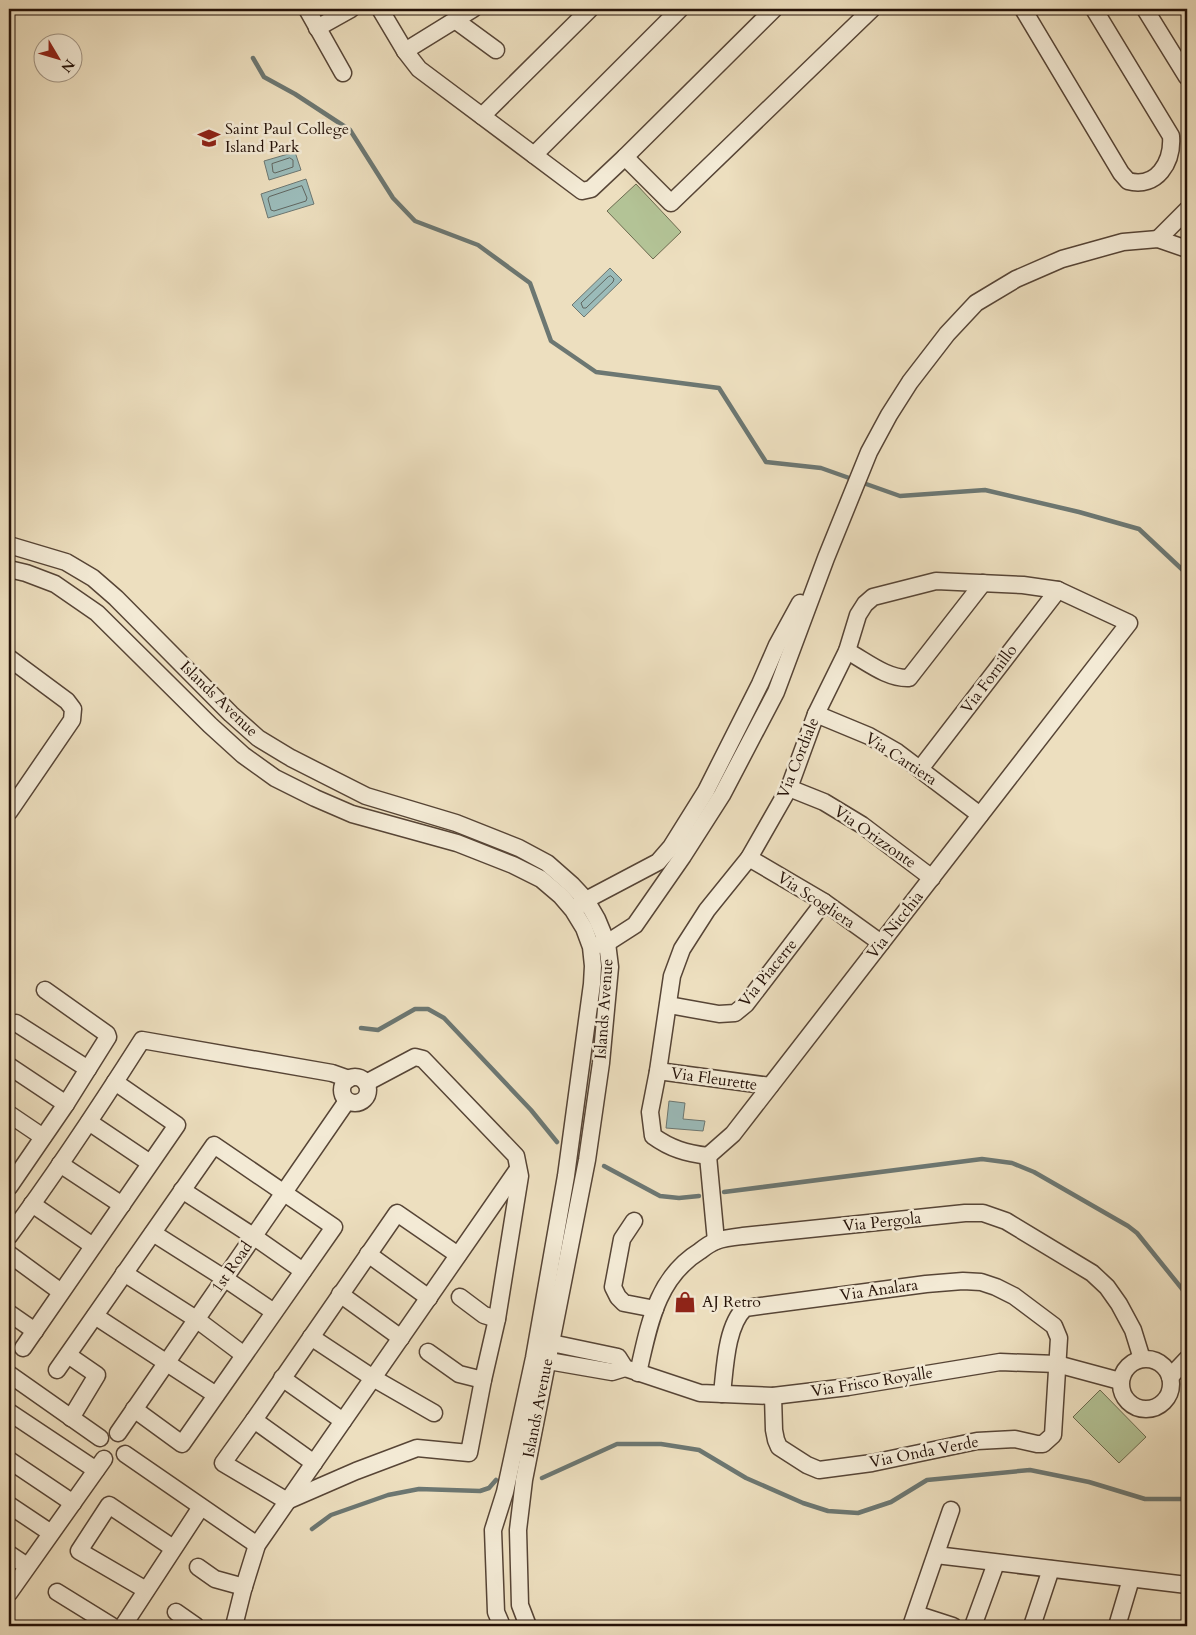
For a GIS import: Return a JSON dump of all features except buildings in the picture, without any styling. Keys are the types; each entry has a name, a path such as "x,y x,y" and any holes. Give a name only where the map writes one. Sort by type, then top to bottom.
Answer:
{"street":[{"path":"307,9 343,73"},
{"path":"317,28 351,9"},
{"path":"380,9 405,51 419,69 582,191 591,189 625,157 774,9"},
{"path":"405,51 473,9"},
{"path":"482,116 590,9"},
{"path":"534,155 680,9"},
{"path":"625,157 671,203 872,9"},
{"path":"1023,9 1122,173 1128,181 1143,183 1153,178 1162,170 1169,158 1172,147 1171,136 1094,9"},
{"path":"1145,9 1187,78"},
{"path":"455,20 496,50"},
{"path":"1158,239 1187,210"},
{"path":"591,947 607,943 635,925 722,795 776,692 826,558 869,452 910,382 947,334 976,303 1016,279 1062,259 1123,242 1158,239 1187,249"},
{"name":"Islands Avenue","path":"9,544 66,562 93,578 116,598 258,738 331,780 366,796 456,823 520,848 546,863 572,885 591,947 592,984 544,1341"},
{"path":"579,905 658,862 671,847 706,791 760,684 777,644 826,558"},
{"name":"Islands Avenue","path":"9,569 55,584 97,613 210,725 243,755 276,778 352,814 457,843 513,865 541,879 561,896 579,905 597,919 607,943 610,966 601,1063 587,1160 540,1359 494,1530 496,1612 502,1626"},
{"name":"Via Cordiale","path":"708,1156 688,1153 667,1146 653,1136 650,1112 672,976 682,949 707,910 749,858 789,788 816,714 847,651 858,615 865,604 873,597 936,581 1023,585 1058,590 1129,622"},
{"path":"847,651 890,675 909,678 983,583"},
{"name":"Via Fornillo","path":"920,769 1058,590"},
{"name":"Via Nicchia","path":"708,1156 733,1134 1129,622"},
{"path":"9,658 67,701 73,709 72,720 11,801"},
{"name":"Via Cartiera","path":"816,714 869,736 920,769 980,815"},
{"name":"Via Orizzonte","path":"789,788 824,802 862,825 932,878"},
{"name":"Via Scogliera","path":"749,858 824,902 881,943"},
{"path":"658,862 672,872"},
{"name":"Via Piacerre","path":"668,1005 719,1014 735,1013 746,1004 824,902"},
{"path":"9,1187 14,1166 43,1137 107,1040 107,1034 45,990"},
{"path":"16,1023 88,1069"},
{"path":"9,1236 89,1122 142,1040 332,1073 349,1078 356,1077 366,1083 368,1094 362,1102 351,1103 343,1095 344,1083 349,1078"},
{"path":"287,1501 356,1471 417,1448 469,1453 497,1319 520,1176 520,1168 516,1156 423,1059 415,1057 366,1083"},
{"path":"9,1066 66,1104"},
{"name":"Via Fleurette","path":"658,1071 770,1086"},
{"path":"23,1348 178,1125 115,1082"},
{"name":"1st Road","path":"118,1433 347,1101"},
{"path":"9,1114 43,1137"},
{"path":"89,1122 150,1163"},
{"path":"57,1370 214,1145 334,1227 182,1444 134,1409"},
{"path":"708,1156 716,1241"},
{"path":"60,1164 122,1205"},
{"path":"234,1626 257,1545 520,1168"},
{"path":"182,1190 303,1271"},
{"path":"32,1204 93,1246"},
{"path":"287,1501 224,1463 340,1294 397,1213 458,1255"},
{"name":"Via Pergola","path":"632,1370 654,1308 666,1284 676,1270 691,1256 716,1241 743,1236 965,1213 983,1213 1006,1220 1092,1273 1107,1287 1119,1304 1133,1330 1142,1359"},
{"path":"634,1221 622,1239 613,1287 618,1297 624,1303 654,1308"},
{"path":"153,1233 274,1312"},
{"path":"9,1254 61,1292"},
{"path":"368,1254 429,1298"},
{"path":"124,1273 196,1320 244,1355"},
{"name":"Via Analara","path":"722,1394 730,1337 736,1318 745,1308 926,1284 963,1281 981,1282 1014,1296 1054,1326 1059,1338 1057,1364"},
{"path":"340,1294 401,1338"},
{"path":"460,1296 484,1315 497,1319"},
{"path":"9,1314 35,1331"},
{"path":"95,1316 216,1395"},
{"path":"311,1336 373,1378 434,1413"},
{"name":"Via Frisco Royalle","path":"544,1341 618,1357 632,1370 700,1393 773,1396 848,1387 1000,1362 1057,1364 1120,1381"},
{"path":"428,1352 459,1374 483,1380"},
{"path":"68,1355 97,1375 71,1418"},
{"name":"Islands Avenue","path":"528,1626 520,1605 518,1530 540,1359"},
{"name":"Via Frisco Royalle","path":"540,1359 612,1372 632,1370"},
{"path":"1149,1359 1162,1364 1170,1377 1171,1383 1167,1396 1158,1405 1147,1409 1140,1408 1127,1401 1123,1395 1120,1381 1127,1366 1134,1361 1149,1359"},
{"path":"1170,1377 1187,1359"},
{"name":"Via Onda Verde","path":"773,1396 774,1430 779,1446 807,1465 819,1470 872,1463 977,1441 1015,1440 1043,1444 1053,1435 1057,1364"},
{"path":"9,1374 100,1438"},
{"path":"282,1378 343,1421"},
{"path":"9,1412 100,1465"},
{"path":"254,1420 314,1463"},
{"path":"100,1465 97,1449 100,1438 108,1432 118,1433 126,1442 125,1454"},
{"path":"125,1454 257,1545"},
{"path":"9,1593 100,1465 115,1461 125,1454"},
{"path":"9,1460 73,1503"},
{"path":"9,1505 51,1533"},
{"path":"146,1590 78,1551 109,1505 173,1548"},
{"path":"123,1626 201,1507"},
{"path":"951,1510 914,1620 953,1626"},
{"path":"9,1554 27,1566"},
{"path":"936,1555 1187,1586"},
{"path":"973,1626 996,1563"},
{"path":"198,1567 215,1579 244,1586"},
{"path":"1032,1626 1051,1569"},
{"path":"1117,1626 1131,1579"},
{"path":"57,1592 112,1626"},
{"path":"176,1612 196,1626"}],"green space":[{"path":"636,184 681,232 653,259 607,211"},
{"path":"1100,1390 1146,1437 1119,1463 1073,1417"}],"water":[{"path":"295,152 301,170 269,180 264,161"},
{"path":"306,179 314,204 268,218 261,194"},
{"path":"610,268 622,280 584,317 572,305"},
{"path":"669,1101 685,1103 683,1119 705,1121 703,1131 666,1128"}],"waterway":[{"path":"253,58 264,77 295,94 350,130 393,198 415,221 478,245 530,283 551,341 596,372 719,388 766,462 821,468 900,496 985,490 1079,512 1139,529 1187,574"},
{"path":"361,1028 378,1030 415,1009 428,1009 444,1018 531,1110 557,1142"},
{"path":"724,1192 982,1159 1012,1163 1034,1172 1128,1226 1137,1233 1187,1295"},
{"path":"604,1166 660,1196 679,1198 699,1196"},
{"path":"542,1478 617,1444 661,1444 699,1450 746,1478 803,1503 828,1511 858,1513 891,1502 927,1480 1030,1470 1089,1482 1145,1499 1187,1499"},
{"path":"312,1529 331,1515 388,1495 419,1489 480,1491 489,1488 496,1480"}],"place":[{"name":"Saint Paul College Island Park","path":"209,138"},
{"name":"AJ Retro","path":"685,1302"}]}
